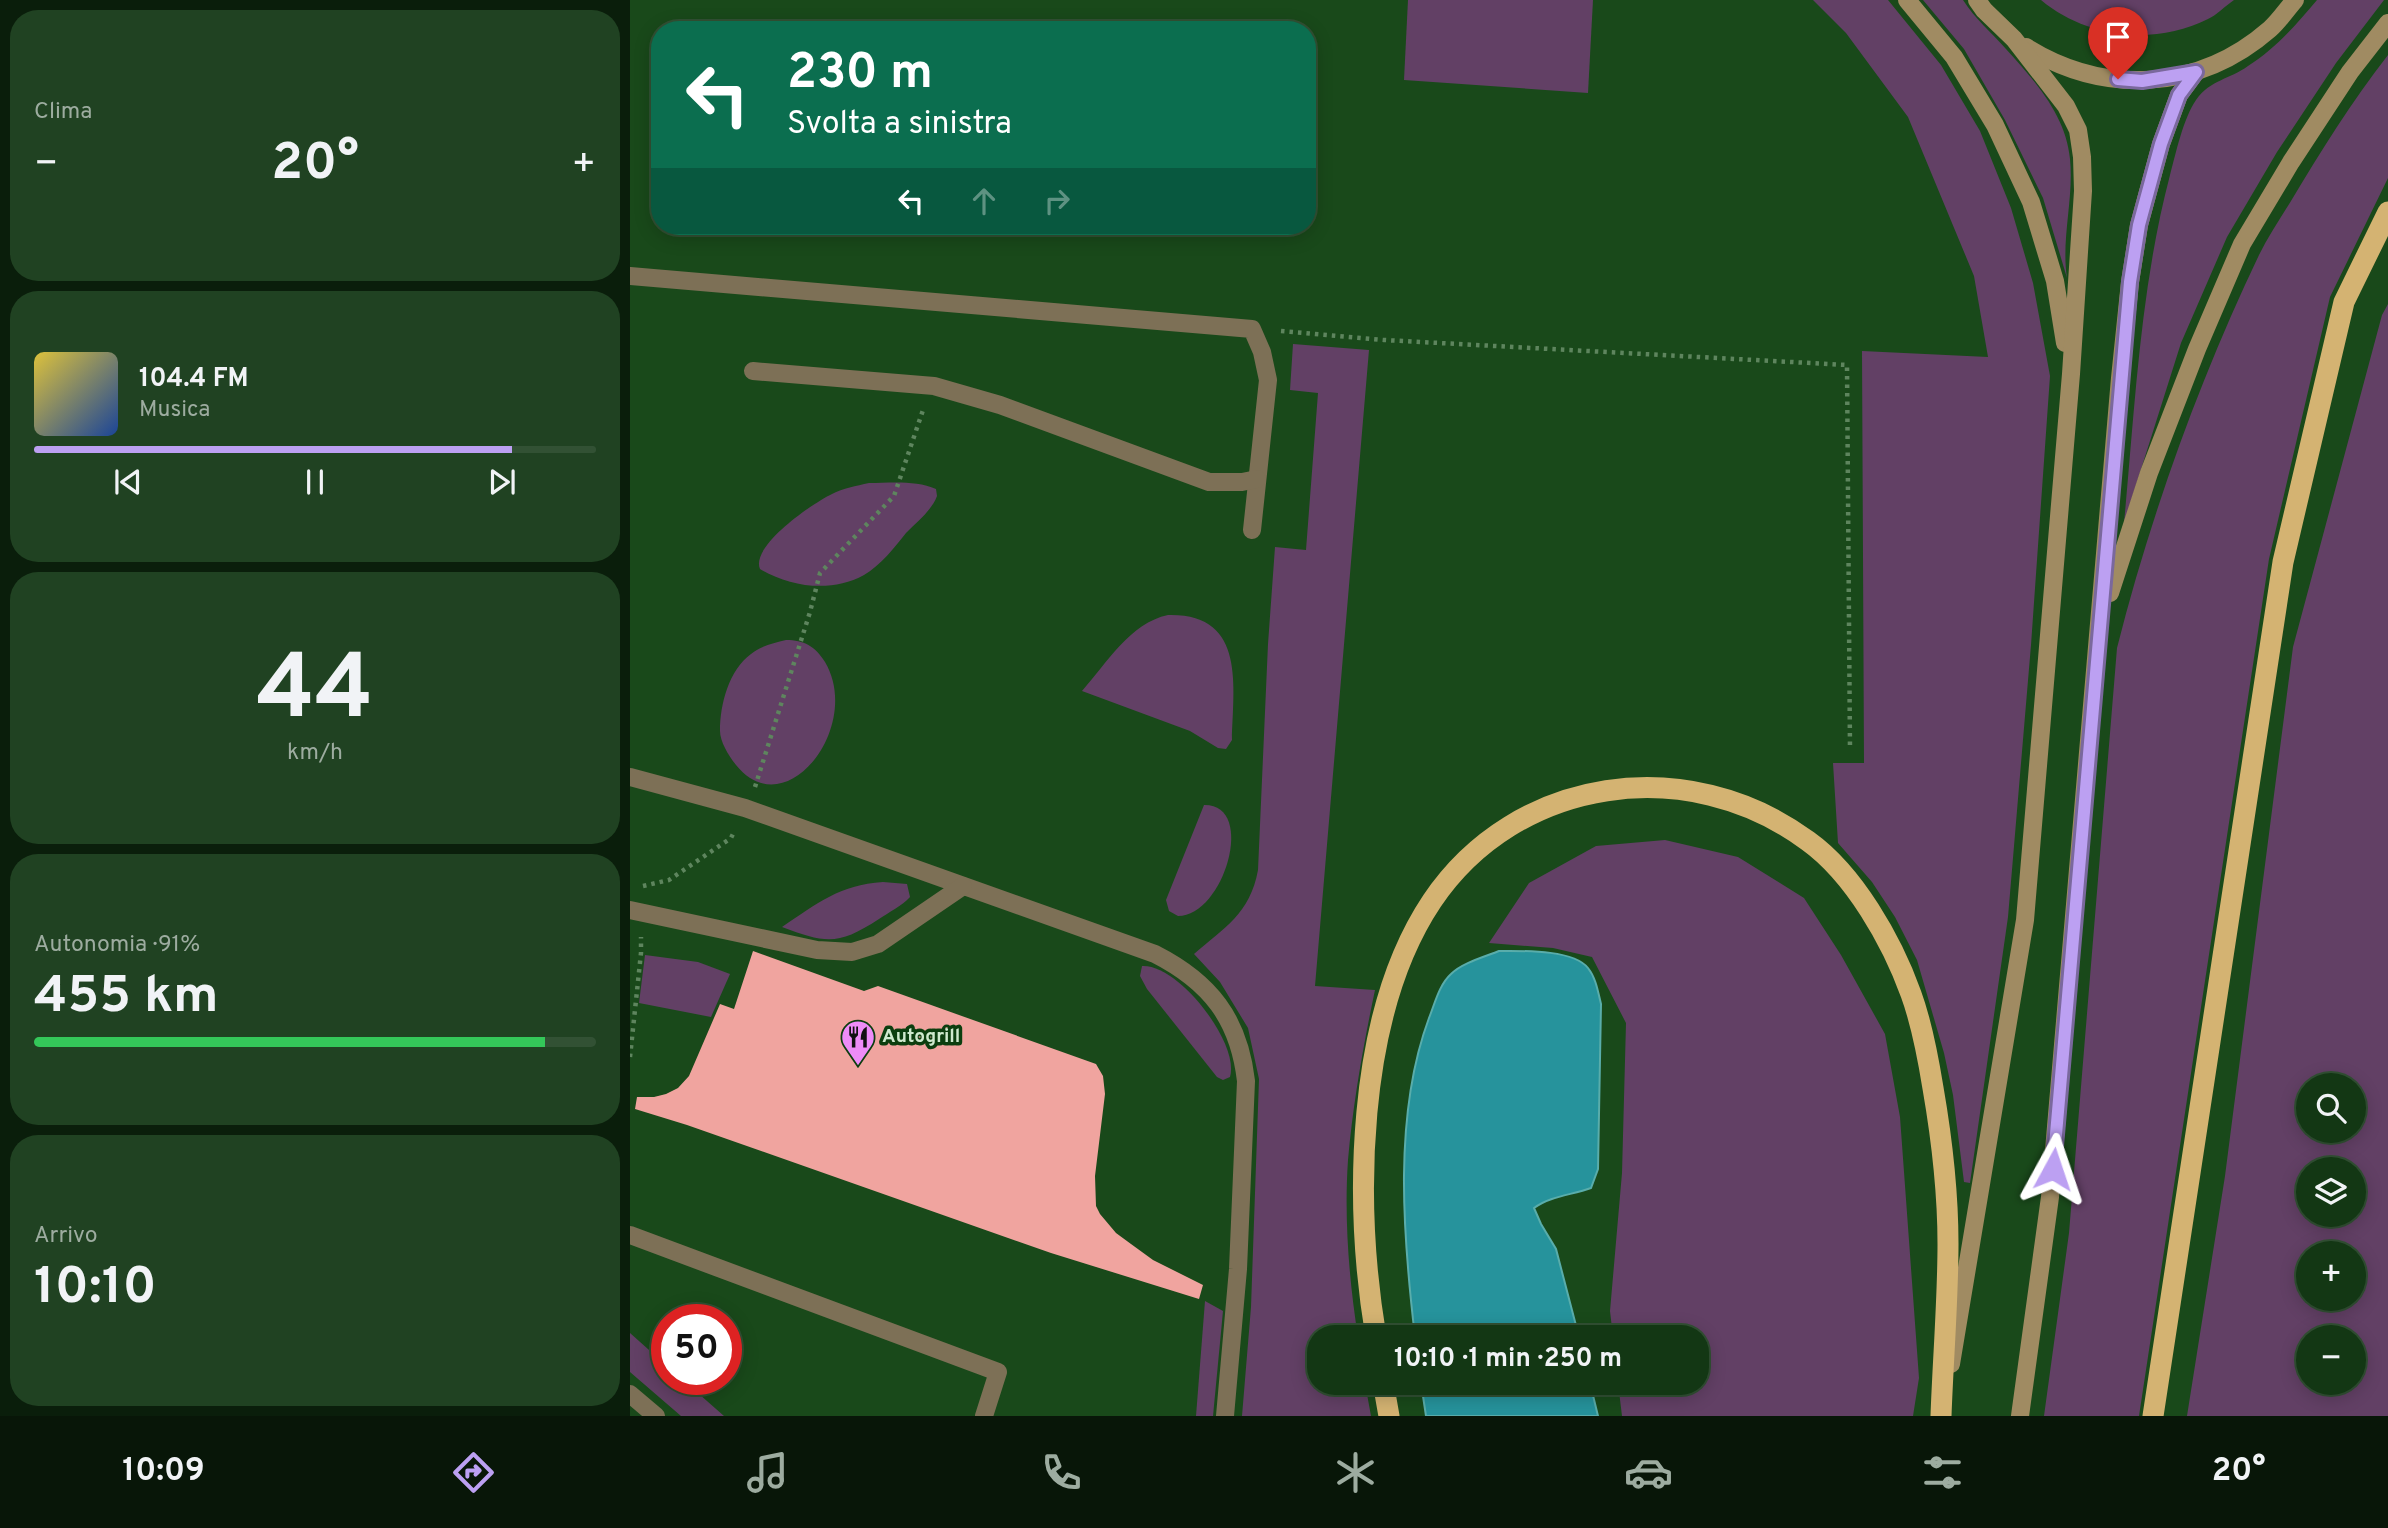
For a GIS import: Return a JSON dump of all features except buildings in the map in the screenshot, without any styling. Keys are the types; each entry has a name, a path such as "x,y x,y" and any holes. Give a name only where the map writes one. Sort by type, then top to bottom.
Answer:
{"highway":[{"path":"2153,1416 2283,562 2344,302 2388,212"},
{"path":"1374,1325 1367,1273 1365,1131 1387,1004 1404,955 1433,901 1470,857 1540,809 1586,794 1638,786 1692,790 1731,800 1765,815 1808,841 1826,857 1861,898 1888,943 1911,994 1928,1060 1945,1177 1948,1243 1942,1416"},
{"path":"1385,1395 1389,1416"}],"main road":[{"path":"1908,0 1954,57 1995,125 2031,202 2055,281 2071,374"},
{"path":"1942,1416 2025,920 2071,374 2083,191 2078,130 2066,106 2014,39 1983,10 1978,0"},
{"path":"2014,39 2050,62 2093,77 2142,81 2196,72 2237,53 2272,27 2295,0"},
{"path":"2098,644 2114,577 2149,473 2197,349 2242,244 2298,150 2350,72 2388,23"},
{"path":"2020,1416 2050,1196 2130,282 2139,225 2161,144 2179,95 2196,72"}],"lane":[{"path":"630,275 1252,329 1262,352 1268,380 1252,530"},
{"path":"753,371 930,386 1000,405 1209,482 1257,479"},
{"path":"630,777 745,808 1155,954 1190,974 1226,1015 1243,1058 1246,1102 1238,1269 1225,1416"},
{"path":"635,911 817,950 852,952 878,944 963,886"},
{"path":"630,1235 998,1372 984,1416"},
{"path":"630,1394 656,1416"}],"path":[{"path":"1252,329 1384,340 1847,365 1850,749"},
{"path":"630,1057 641,953 635,911 639,886 669,880 731,838 758,781 820,573 894,496 930,386"}],"shaded area":[{"path":"1408,0 1593,0 1588,93 1404,80"},
{"path":"1813,0 1888,0 1941,65 1980,131 2011,208 2033,283 2050,376 2008,917 1970,1183 1964,1182 1953,1095 1944,1053 1917,960 1895,917 1872,882 1838,843 1833,763 1864,763 1862,351 1988,357 1974,276 1908,117 1846,33"},
{"path":"1923,0 1963,0 2027,73 2055,113 2067,143 2070,159 2067,278 2043,198 2005,120 1964,49"},
{"path":"2041,0 2234,0 2211,17 2187,27 2143,35 2099,30 2078,23"},
{"path":"2317,0 2384,0 2336,63 2277,152 2227,237 2181,343 2124,523 2145,305 2160,218 2184,126 2191,108 2202,93 2268,52"},
{"path":"2388,55 2388,178 2330,297 2269,559 2139,1416 2044,1416 2069,1233 2117,648 2178,448 2237,302 2274,228 2337,127"},
{"path":"2388,304 2388,1416 2187,1416 2225,1176 2293,647 2382,315"},
{"path":"1293,344 1369,350 1315,986 1375,990 1356,1096 1348,1160 1348,1249 1356,1325 1307,1325 1307,1395 1367,1395 1371,1416 1242,1416 1251,1307 1259,1079 1248,1028 1220,982 1194,954 1225,928 1242,909 1249,898 1258,870 1275,547 1306,550 1318,393 1290,390"},
{"path":"869,483 920,484 936,489 937,496 928,511 876,566 851,581 825,586 798,584 760,569 759,560 764,549 785,526 836,492"},
{"path":"1168,615 1193,618 1211,626 1223,640 1230,657 1234,698 1232,740 1226,749 1218,748 1190,731 1082,691 1131,635 1154,619"},
{"path":"786,640 808,645 825,662 834,687 834,714 827,739 814,761 796,777 776,784 756,781 736,765 722,740 720,721 727,688 743,661 759,649"},
{"path":"1204,805 1220,809 1229,822 1231,840 1228,860 1209,899 1194,911 1178,916 1169,911 1166,900"},
{"path":"1665,840 1738,857 1804,898 1841,955 1885,1034 1900,1117 1919,1378 1913,1416 1622,1416 1619,1395 1709,1395 1709,1325 1612,1325 1610,1311 1622,1173 1626,1023 1592,957 1553,948 1489,943 1529,883 1596,846"},
{"path":"883,882 907,884 910,897 853,934 822,939 782,927 841,891"},
{"path":"645,955 698,962 730,974 711,1017 639,1003"},
{"path":"1142,966 1157,969 1173,978 1204,1008 1226,1045 1231,1063 1230,1077 1223,1080 1217,1077 1147,989 1140,976"},
{"path":"1205,1301 1223,1311 1213,1416 1196,1416"},
{"path":"630,1333 651,1352 651,1390 630,1372"},
{"path":"657,1395 700,1395 724,1416 681,1416"}],"water":[{"path":"1499,951 1559,954 1581,962 1588,968 1596,985 1601,1004 1598,1169 1591,1188 1554,1198 1534,1208 1556,1249 1576,1325 1414,1325 1407,1258 1404,1176 1410,1094 1418,1055 1440,989 1456,970"},
{"path":"1423,1395 1593,1395 1598,1416 1426,1416"}],"place":[{"name":"Autogrill","path":"858,1067"}],"route":[{"path":"2053,1169 2130,282 2139,225 2161,144 2179,95 2196,72 2142,81 2118,79"}]}
